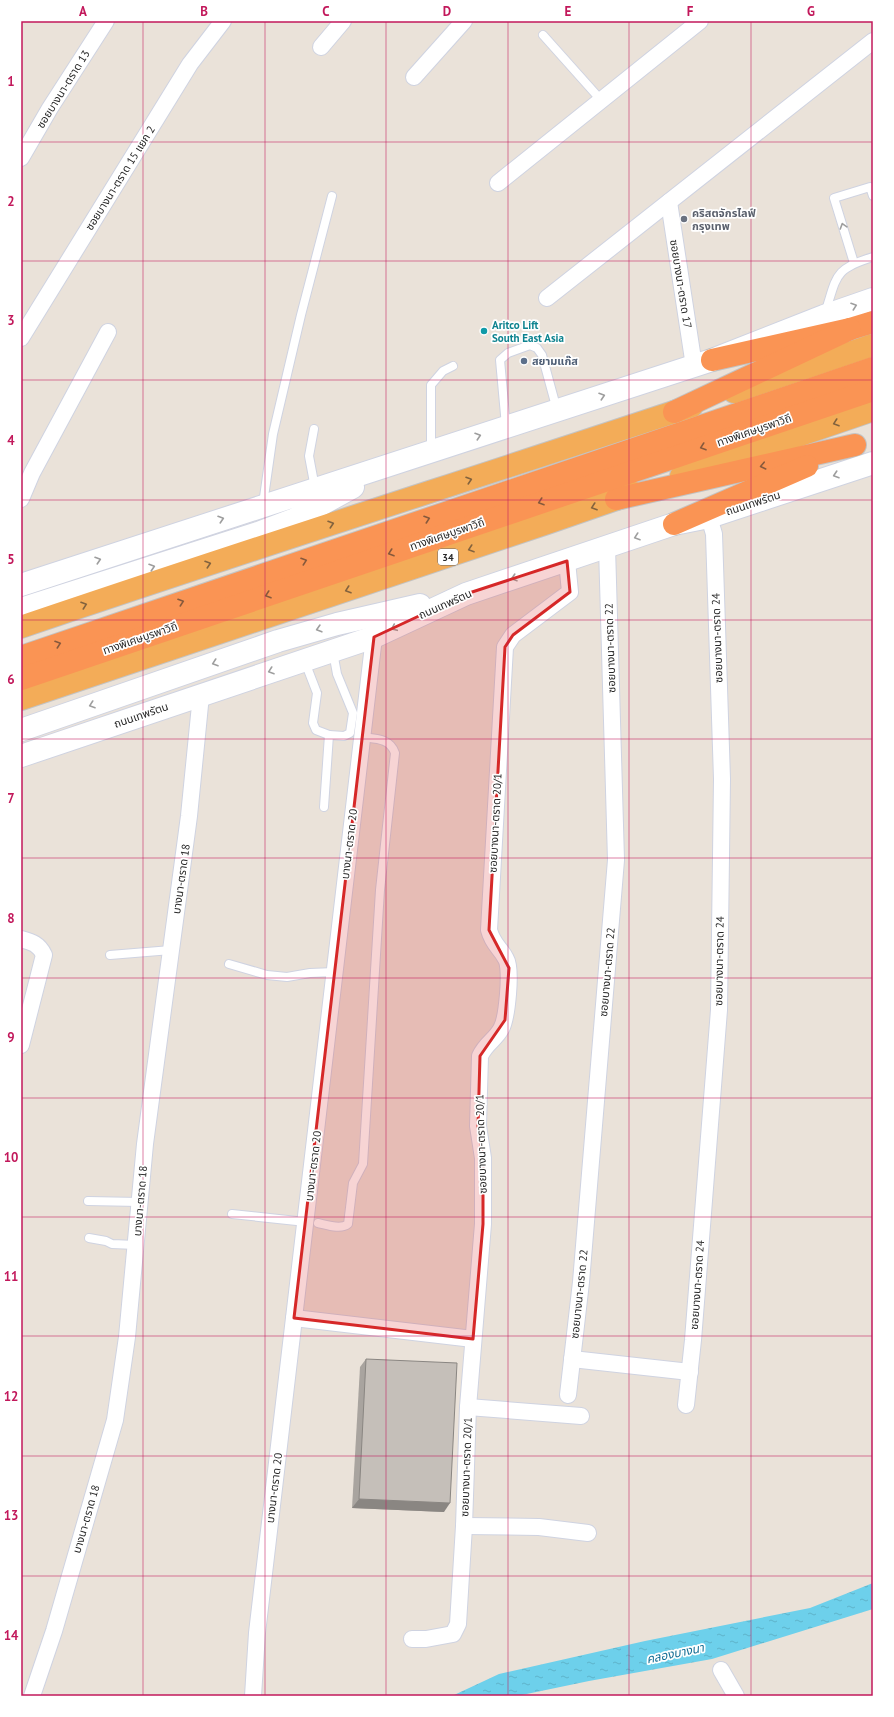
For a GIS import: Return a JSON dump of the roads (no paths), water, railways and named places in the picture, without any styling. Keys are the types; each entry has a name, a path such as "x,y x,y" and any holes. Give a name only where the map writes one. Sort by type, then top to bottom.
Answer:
{"highway":[{"path":"703,363 850,329 873,322"},
{"path":"674,412 850,329"},
{"path":"21,627 174,575 515,465 873,345"},
{"name":"ทางพิเศษบูรพาวิถี","path":"21,656 873,368"},
{"name":"ทางพิเศษบูรพาวิถี","path":"21,678 873,390"},
{"name":"34","path":"21,699 616,499 873,410"},
{"path":"616,499 864,442"},
{"path":"674,524 864,442"}],"main road":[{"path":"21,585 703,363 824,316 873,299"},
{"path":"21,608 258,533 296,518 400,461"},
{"name":"ถนนเทพรัตน","path":"21,756 374,637 466,594 674,524 709,517 873,463"},
{"path":"21,730 278,641 337,624 466,594"}],"street":[{"name":"ซอยบางนา-ตราด 13","path":"21,158 50,108 106,21"},
{"name":"ซอยบางนา-ตราด 15 แยก 2","path":"21,338 190,64 223,21"},
{"path":"321,47 343,21"},
{"path":"414,77 464,21"},
{"path":"498,183 700,21"},
{"path":"547,298 873,41"},
{"name":"ซอยบางนา-ตราด 17","path":"669,202 703,363"},
{"path":"21,499 32,474 108,332"},
{"name":"ซอยบางนา-ตราด 24","path":"686,1405 690,1372 719,1010 722,779 714,534 709,517"},
{"name":"ซอยบางนา-ตราด 22","path":"568,1395 581,1282 616,860 607,547"},
{"name":"ซอยบางนา-ตราด 20/1","path":"412,1639 426,1639 453,1634 458,1624 464,1526 468,1407 483,1224 483,1158 478,1126 480,1056 484,1047 500,1031 505,1020 508,975 506,959 492,940 489,930 505,647 513,635 570,592 567,561"},
{"name":"บางนา-ตราด 20","path":"253,1696 257,1633 294,1318 312,1223 335,972 374,637"},
{"name":"บางนา-ตราด 18","path":"32,1696 54,1631 115,1420 127,1337 145,1144 189,816 201,695"},
{"path":"21,939 35,943 39,946 44,955 21,1045"},
{"path":"294,1318 473,1339"},
{"path":"572,1359 690,1372"},
{"path":"468,1407 581,1416"},
{"path":"464,1526 539,1527 588,1533"},
{"path":"721,1670 736,1696"}],"lane":[{"path":"543,35 601,100"},
{"path":"854,263 834,198 870,187 873,196"},
{"path":"263,505 273,434 300,315 332,196"},
{"path":"824,316 836,278 841,272 854,263 873,257"},
{"path":"506,427 500,360 508,353 530,345 537,348 542,356 557,411"},
{"path":"431,451 431,385 443,371 453,366"},
{"path":"314,429 308,456 315,489"},
{"path":"304,660 317,693 313,723 316,730 329,735 344,736 350,733 354,713 337,674 332,650"},
{"path":"324,807 329,735"},
{"path":"232,1214 338,1227 345,1227 348,1224 353,1183 363,1164 380,890 395,753 392,745 387,742 362,737"},
{"path":"110,955 171,950"},
{"path":"229,964 267,974 287,977 310,973 335,972"},
{"path":"88,1201 140,1202"},
{"path":"89,1238 106,1241 112,1244 136,1245"},
{"path":"21,1695 32,1696"}],"water":[{"name":"คลองบางนา","path":"873,1583 873,1609 712,1659 589,1681 517,1696 452,1696 499,1674 645,1641 810,1608"}],"place":[{"name":"คริสตจักรไลฟ์ กรุงเทพ","path":"684,219"},
{"name":"Aritco Lift South East Asia","path":"484,331"},
{"name":"สยามแก๊ส","path":"524,361"}]}
